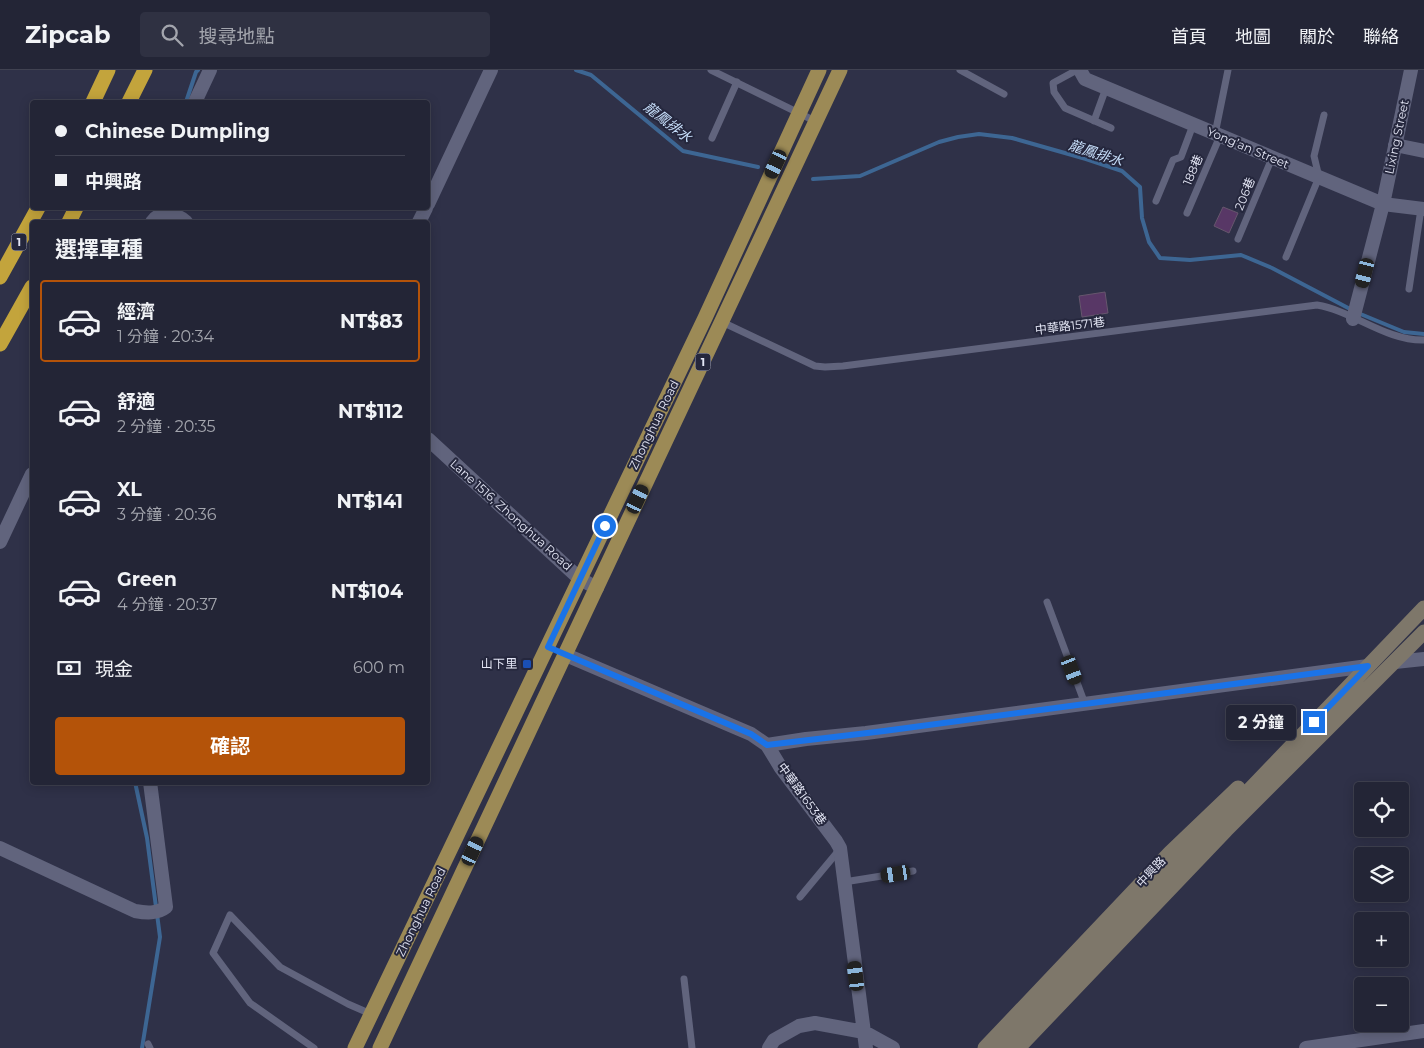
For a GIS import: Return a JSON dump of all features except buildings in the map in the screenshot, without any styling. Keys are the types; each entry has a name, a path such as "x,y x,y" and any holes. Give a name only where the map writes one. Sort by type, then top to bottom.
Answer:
{"highway":[{"path":"94,100 108,70"},
{"path":"130,100 145,70"},
{"name":"1","path":"0,277 30,223"},
{"path":"0,344 30,291"}],"main road":[{"name":"Zhonghua Road","path":"355,1048 705,318 819,70"},
{"name":"Zhonghua Road","path":"380,1048 840,70"},
{"path":"548,647 566,654"}],"street":[{"path":"196,100 210,70"},
{"path":"430,200 492,70"},
{"name":"Yong’an Street","path":"1079,70 1085,79 1383,204 1422,209"},
{"name":"Lixing Street","path":"1355,314 1383,204 1411,70"},
{"path":"1395,145 1424,150"},
{"path":"155,220 166,213 180,217"},
{"name":"Lane 1516, Zhonghua Road","path":"430,442 580,579 597,588"},
{"path":"0,542 30,478"},
{"name":"中興路","path":"1002,1048 1424,608"},
{"name":"中興路","path":"1018,1048 1226,830 1424,632"},
{"name":"中華路1653巷","path":"566,654 751,734 767,745 840,848 866,1048"},
{"path":"767,745 1424,659"},
{"name":"中興路","path":"985,1048 1170,853 1316,714 1328,708"},
{"path":"0,848 135,911 148,913 157,911 166,907 150,785"},
{"name":"中興路","path":"1030,1048 1189,882 1226,830"},
{"path":"769,1048 774,1040 798,1026 814,1023 864,1032 893,1048"},
{"path":"1306,1048 1424,1031"}],"lane":[{"path":"711,70 816,122"},
{"path":"960,70 1004,94"},
{"path":"1079,70 1054,82 1054,92 1065,108 1111,128"},
{"name":"188巷","path":"1187,214 1217,135 1228,70"},
{"path":"712,138 737,82"},
{"path":"1094,121 1106,88"},
{"path":"1286,257 1319,177 1314,156 1324,115"},
{"path":"1156,201 1173,160 1181,157 1194,125"},
{"name":"206巷","path":"1238,239 1272,158"},
{"path":"1409,288 1422,209"},
{"name":"中華路1571巷","path":"722,322 815,366 825,367 1317,305 1355,314 1402,338 1414,341 1424,340"},
{"path":"1047,602 1085,704"},
{"path":"800,897 840,848"},
{"path":"844,882 913,871"},
{"path":"314,1048 250,1003 213,953 230,916 280,967 348,1004 372,1014"},
{"path":"684,979 692,1048"}],"waterway":[{"name":"龍鳳排水","path":"187,100 198,70"},
{"name":"龍鳳排水","path":"576,70 591,75 683,151 758,167"},
{"name":"龍鳳排水","path":"813,179 860,176 939,142 958,137 979,134 1012,138 1122,171 1140,187 1142,218 1149,242 1160,258 1190,260 1241,255 1272,268 1352,310"},
{"name":"龍鳳排水","path":"1358,313 1404,332 1424,334"},
{"path":"136,785 147,838 156,907"},
{"path":"142,1048 160,937 157,914"}],"place":[{"name":"山下里","path":"527,664"}],"route":[{"path":"605,526 548,647 751,734 767,745 1368,666 1314,722"}]}
